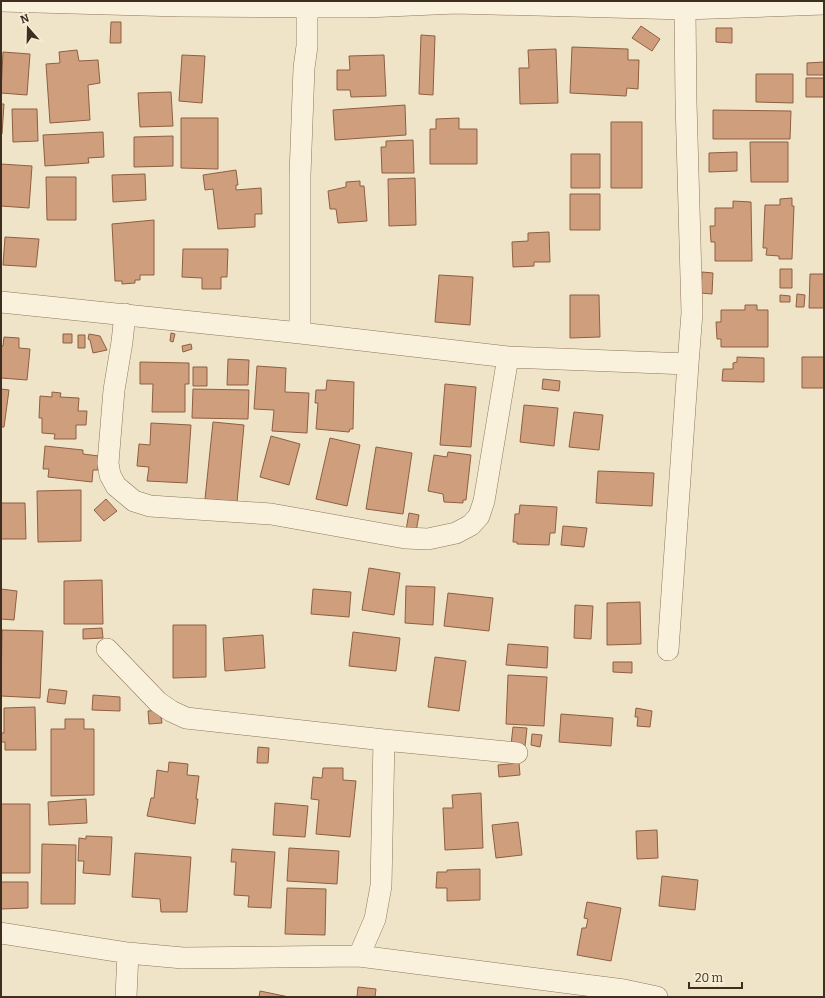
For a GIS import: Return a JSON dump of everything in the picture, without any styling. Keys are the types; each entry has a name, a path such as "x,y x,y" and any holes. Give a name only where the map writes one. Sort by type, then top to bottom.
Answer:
{"street":[{"path":"1,1 307,6 366,6 456,2 685,9 824,4"},
{"path":"300,333 300,175 304,68 307,46 307,6"},
{"path":"668,650 692,313 685,9"},
{"path":"1,302 125,314 508,357 688,364"},
{"path":"125,314 114,390 108,463 110,475 116,486 134,501 150,506 270,514 405,538 428,539 456,533 471,525 478,516 484,500 508,357"},
{"path":"107,649 158,702 171,711 186,718 517,754"},
{"path":"359,956 375,919 381,886 384,740"},
{"path":"1,933 128,952 183,958 359,956 624,990 657,997"},
{"path":"126,997 128,952"}],"building":[{"path":"111,22 121,22 121,43 110,43"},
{"path":"641,26 660,39 652,51 632,38"},
{"path":"716,28 732,28 732,43 716,42"},
{"path":"421,35 435,36 433,95 419,94"},
{"path":"572,47 628,49 628,60 639,60 638,89 627,88 626,96 570,93"},
{"path":"556,49 558,103 520,104 519,68 529,68 528,50"},
{"path":"77,50 79,61 98,60 100,83 88,85 90,120 50,123 46,64 60,63 59,52"},
{"path":"3,52 30,54 27,95 1,93"},
{"path":"182,55 205,56 202,103 179,101"},
{"path":"384,55 386,96 351,97 350,90 337,90 337,70 350,70 349,56"},
{"path":"824,62 824,75 807,75 807,63"},
{"path":"756,74 793,74 793,103 756,102"},
{"path":"806,78 824,78 824,97 806,97"},
{"path":"171,92 173,126 140,127 138,93"},
{"path":"1,104 4,104 2,134 1,134"},
{"path":"405,105 406,135 335,140 333,110"},
{"path":"12,109 37,109 38,141 13,142"},
{"path":"713,110 791,111 790,139 713,139"},
{"path":"181,118 218,118 218,169 181,168"},
{"path":"459,118 459,129 477,129 477,164 430,164 430,129 436,129 436,119"},
{"path":"611,122 642,122 642,188 611,188"},
{"path":"103,132 104,157 88,158 89,163 45,166 43,135"},
{"path":"173,136 173,166 134,167 134,137"},
{"path":"413,140 414,173 382,173 381,147 386,147 386,141"},
{"path":"750,142 788,142 788,182 751,182"},
{"path":"737,152 737,171 709,172 709,153"},
{"path":"571,154 600,154 600,188 571,188"},
{"path":"1,164 32,166 29,208 1,206"},
{"path":"236,170 238,185 236,185 236,190 261,188 262,214 255,214 255,227 218,229 213,189 205,190 203,175"},
{"path":"145,174 146,200 113,202 112,175"},
{"path":"46,177 76,177 76,220 47,220"},
{"path":"415,178 416,225 389,226 388,179"},
{"path":"360,181 360,186 364,186 367,221 338,223 336,209 330,209 328,191 346,187 346,182"},
{"path":"570,194 600,194 600,230 570,230"},
{"path":"792,198 792,206 794,206 792,259 779,259 779,256 766,255 767,248 763,248 765,205 780,205 780,199"},
{"path":"733,201 751,202 752,261 715,261 715,242 711,242 710,226 715,226 715,208 733,208"},
{"path":"154,220 154,275 140,275 140,280 135,280 135,283 122,284 122,281 115,281 112,224"},
{"path":"549,232 550,262 534,262 534,266 513,267 512,242 528,241 528,233"},
{"path":"5,237 39,239 36,267 3,265"},
{"path":"183,249 228,249 227,277 221,277 221,289 202,289 202,278 182,277"},
{"path":"780,269 792,269 792,288 780,288"},
{"path":"702,272 713,273 712,294 701,293"},
{"path":"810,274 824,274 824,308 809,308"},
{"path":"439,275 473,277 470,325 435,322"},
{"path":"797,294 805,295 804,307 796,307"},
{"path":"570,295 599,295 600,337 570,338"},
{"path":"780,295 790,296 790,302 780,302"},
{"path":"745,305 757,305 757,310 768,310 768,347 721,347 721,339 717,339 716,322 721,322 721,310 745,310"},
{"path":"171,333 175,334 173,342 170,341"},
{"path":"63,334 72,334 72,343 63,343"},
{"path":"89,334 100,336 107,350 93,353 90,340 88,339"},
{"path":"78,335 85,335 85,348 78,348"},
{"path":"4,337 19,338 19,348 30,349 27,380 1,378 1,346 3,346"},
{"path":"191,344 192,349 183,352 182,346"},
{"path":"737,357 764,358 764,382 722,381 723,369 733,369 733,363 737,362"},
{"path":"802,357 824,357 824,388 802,388"},
{"path":"228,359 249,360 248,385 227,385"},
{"path":"140,362 189,363 189,384 185,384 185,412 152,412 153,384 140,384"},
{"path":"257,366 286,368 285,392 309,393 307,433 272,431 274,410 254,409"},
{"path":"193,367 207,367 207,386 193,386"},
{"path":"543,379 560,381 559,391 542,389"},
{"path":"327,380 354,382 353,429 350,429 349,432 316,429 318,403 315,403 316,390 326,390"},
{"path":"445,384 476,387 471,447 440,445"},
{"path":"1,389 9,390 4,427 1,427"},
{"path":"193,389 249,390 248,419 192,418"},
{"path":"52,392 61,393 60,397 79,398 78,411 87,411 86,425 76,425 76,439 54,439 55,434 42,433 42,418 39,418 40,396 52,397"},
{"path":"524,405 558,408 554,446 520,442"},
{"path":"574,412 603,415 599,450 569,447"},
{"path":"213,422 244,425 237,502 205,499"},
{"path":"151,423 191,425 187,483 147,481 149,467 137,466 139,444 150,445"},
{"path":"271,436 300,444 289,485 260,477"},
{"path":"330,438 360,445 347,506 316,499"},
{"path":"45,446 83,450 83,454 99,456 98,470 93,470 92,482 48,477 49,469 43,469"},
{"path":"376,447 412,453 403,514 366,509"},
{"path":"448,452 471,455 466,500 463,500 463,503 444,502 443,494 428,491 434,455 447,457"},
{"path":"598,471 654,473 652,506 596,503"},
{"path":"81,490 81,541 38,542 37,491"},
{"path":"106,499 117,511 104,521 94,510"},
{"path":"1,503 25,503 26,539 1,539"},
{"path":"520,505 557,507 555,533 550,533 549,545 517,544 517,542 513,542 515,514 519,514"},
{"path":"409,513 419,515 416,532 406,530"},
{"path":"563,526 587,528 584,547 561,545"},
{"path":"369,568 400,573 394,615 362,610"},
{"path":"102,580 103,624 64,624 64,581"},
{"path":"406,586 435,587 433,625 405,623"},
{"path":"1,589 17,591 14,620 1,619"},
{"path":"313,589 351,592 349,617 311,614"},
{"path":"448,593 493,598 489,631 444,626"},
{"path":"640,602 641,644 607,645 607,603"},
{"path":"575,605 593,606 591,639 574,638"},
{"path":"173,625 206,625 206,677 173,678"},
{"path":"102,628 103,638 83,639 83,629"},
{"path":"2,630 43,631 40,698 1,696"},
{"path":"353,632 400,638 396,671 349,666"},
{"path":"263,635 265,668 225,671 223,638"},
{"path":"508,644 548,647 547,668 506,665"},
{"path":"435,657 466,661 459,711 428,707"},
{"path":"613,662 632,662 632,673 613,672"},
{"path":"508,675 547,677 544,726 506,724"},
{"path":"49,689 67,691 65,704 47,702"},
{"path":"93,695 120,697 120,711 92,710"},
{"path":"35,707 36,750 5,750 5,742 1,742 1,733 4,733 4,708"},
{"path":"636,708 652,711 650,727 637,726 638,717 635,717"},
{"path":"160,710 162,723 149,724 148,711"},
{"path":"561,714 613,718 611,746 559,742"},
{"path":"65,719 84,719 84,729 94,729 94,795 51,796 51,729 65,729"},
{"path":"513,727 527,728 525,746 511,745"},
{"path":"532,734 542,735 540,747 531,745"},
{"path":"258,747 269,748 268,763 257,763"},
{"path":"169,762 188,764 187,775 199,776 195,824 147,816 151,798 154,798 157,770 168,772"},
{"path":"519,763 520,775 499,777 498,765"},
{"path":"323,768 343,768 343,780 356,781 350,837 316,834 319,800 311,799 313,777 322,778"},
{"path":"481,793 483,848 445,850 443,808 453,808 452,795"},
{"path":"86,799 87,823 49,825 48,802"},
{"path":"275,803 308,806 305,837 273,835"},
{"path":"1,804 30,804 30,873 1,873"},
{"path":"518,822 522,855 496,858 492,825"},
{"path":"657,830 658,858 637,859 636,831"},
{"path":"86,836 112,837 110,875 83,873 84,861 78,861 79,838 86,839"},
{"path":"42,844 76,845 75,904 41,904"},
{"path":"289,848 339,851 337,884 287,881"},
{"path":"232,849 275,852 271,908 248,907 249,896 234,895 236,862 231,862"},
{"path":"135,853 191,857 187,912 161,912 160,899 132,897"},
{"path":"480,869 480,900 447,901 447,888 436,888 437,872 447,872 447,870"},
{"path":"662,876 698,880 695,910 659,906"},
{"path":"1,882 28,882 28,908 1,909"},
{"path":"287,888 326,889 325,935 285,934"},
{"path":"587,902 621,908 611,961 577,955 582,928 586,928 588,919 584,918"},
{"path":"358,987 376,989 375,997 357,997"},
{"path":"260,991 289,997 259,997"}]}
